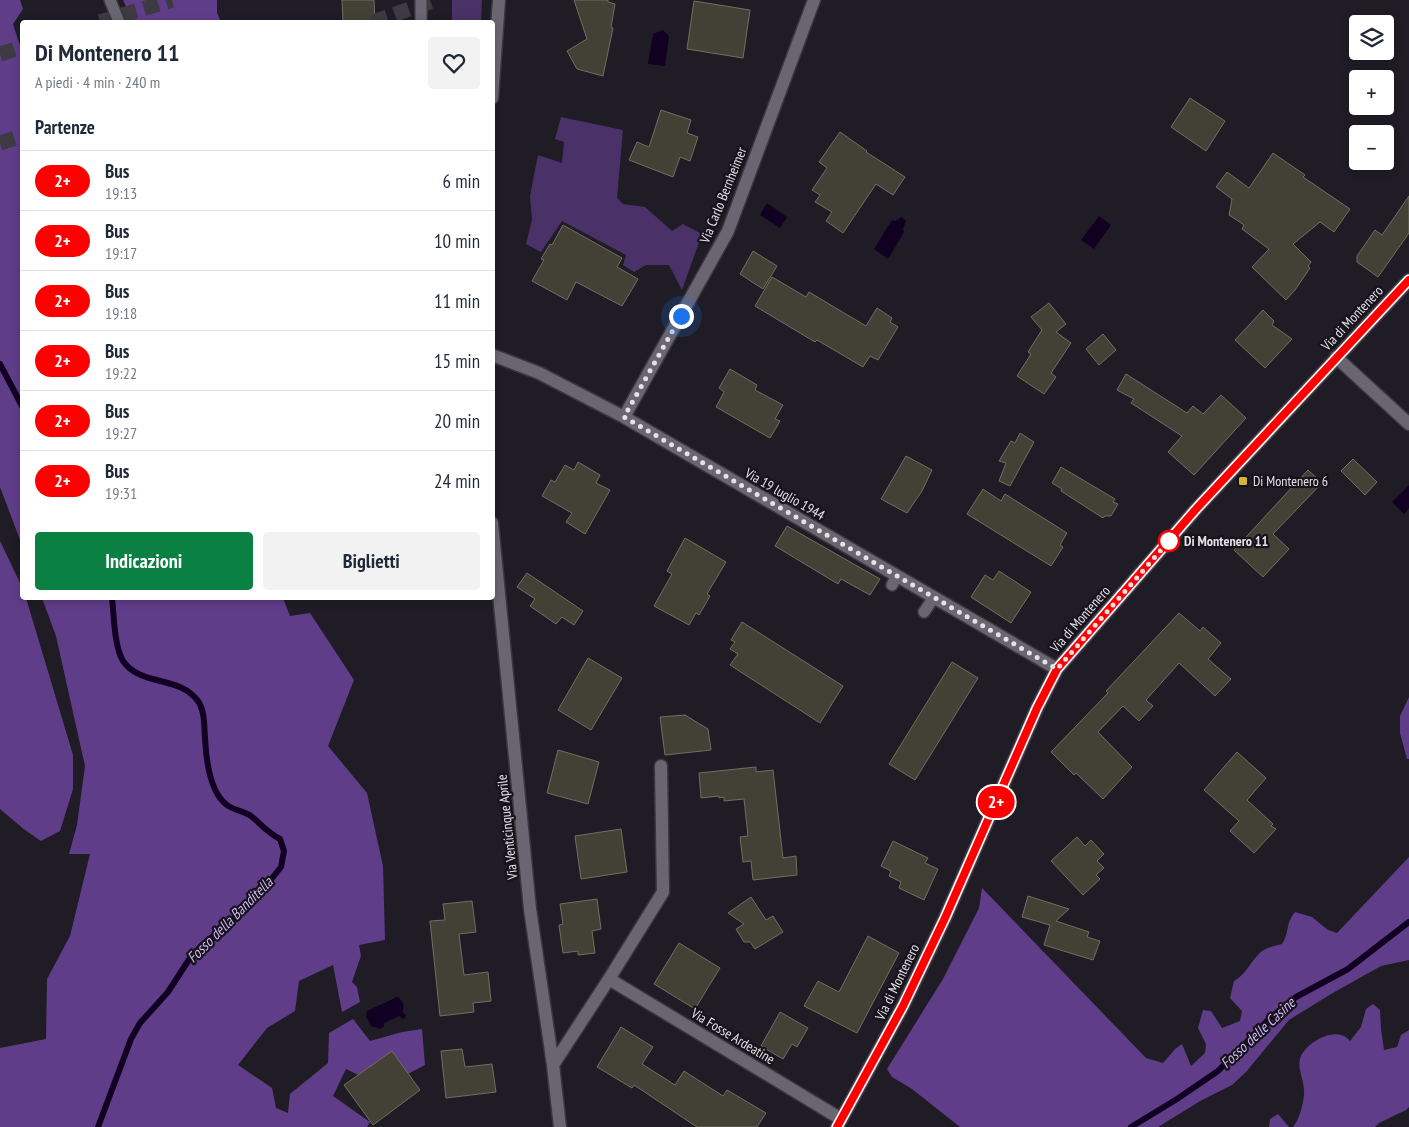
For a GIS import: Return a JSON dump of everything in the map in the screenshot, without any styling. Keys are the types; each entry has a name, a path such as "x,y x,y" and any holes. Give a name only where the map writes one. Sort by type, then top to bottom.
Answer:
{"street":[{"path":"495,56 499,0"},
{"name":"Via Carlo Bernheimer","path":"624,417 728,231 814,0"},
{"name":"Via di Montenero","path":"839,1123 903,1006 945,918 1037,708 1057,669 1197,508 1409,280"},
{"name":"Via 19 luglio 1944","path":"495,356 538,373 624,417 895,580 934,597 1057,669"},
{"path":"1336,357 1409,424"},
{"name":"Via Venticinque Aprile","path":"495,553 530,909 553,1065 560,1127"},
{"path":"553,1065 663,892 662,766"},
{"name":"Via Fosse Ardeatine","path":"609,979 839,1123"}],"lane":[{"path":"110,0 118,20"},
{"path":"421,0 422,20"},
{"path":"924,612 934,597"}],"shaded area":[{"path":"0,0 20,0 23,9 13,24 20,46 20,540 0,487"},
{"path":"123,0 217,0 217,13 220,20 133,20"},
{"path":"452,0 482,0 481,20 452,20"},
{"path":"663,30 669,36 665,66 648,64 653,34"},
{"path":"561,117 623,130 617,198 623,204 645,207 672,231 683,224 702,234 682,290 669,265 646,265 634,272 623,265 626,255 562,221 541,252 526,244 532,220 530,196 538,155 562,163 564,142 555,139"},
{"path":"767,203 787,217 780,228 760,215"},
{"path":"1099,216 1111,225 1094,249 1081,240"},
{"path":"902,217 906,221 903,229 904,232 888,259 874,249 892,220 895,221"},
{"path":"1409,485 1409,508 1404,514 1392,502"},
{"path":"0,541 20,583 20,600 27,600 73,755 73,789 60,831 41,841 0,809"},
{"path":"43,600 284,600 290,616 310,613 354,680 328,746 367,793 383,866 385,940 359,945 361,956 352,982 357,987 360,1002 342,1012 333,965 299,981 295,1011 267,1028 238,1065 272,1088 276,1108 288,1113 290,1094 328,1063 329,1033 353,1019 370,1041 402,1032 422,1029 425,1065 402,1077 375,1083 346,1069 333,1096 370,1122 367,1127 0,1127 0,1048 46,1039 47,979 70,936 90,854 69,854 77,825 85,766 56,636"},
{"path":"1409,697 1409,759 1407,759 1400,733 1400,716"},
{"path":"1409,857 1409,960 1381,966 1289,1020 1246,1072 1232,1085 1202,1100 1158,1127 960,1127 912,1089 892,1077 887,1069 943,979 979,908 982,888 1146,1058 1163,1063 1182,1044 1191,1066 1205,1053 1206,1044 1198,1028 1203,1010 1211,1011 1222,1028 1240,1021 1242,1011 1230,998 1234,981 1242,975 1262,951 1282,944 1290,920 1295,912 1312,917 1328,930 1337,933"},
{"path":"397,997 403,1003 404,1008 402,1012 406,1015 405,1018 403,1019 399,1016 384,1023 384,1027 379,1029 372,1027 366,1017 367,1011"},
{"path":"1373,1004 1380,1010 1384,1050 1397,1047 1401,1035 1409,1030 1409,1107 1375,1127 1293,1127 1304,1099 1304,1087 1299,1064 1304,1051 1320,1038 1332,1034 1344,1036 1350,1041 1361,1027 1366,1009"},
{"path":"1278,1114 1289,1127 1269,1127 1270,1119"}],"building":[{"path":"342,0 374,0 375,20 343,20"},
{"path":"574,0 608,0 608,2 615,4 611,27 613,28 603,76 577,69 567,51 587,39"},
{"path":"694,1 750,10 743,58 687,49"},
{"path":"1190,98 1225,121 1206,151 1171,127"},
{"path":"661,110 691,120 687,133 698,137 690,161 680,157 673,177 629,160 637,142 649,147"},
{"path":"840,132 866,152 905,177 893,195 876,184 843,233 826,221 832,212 815,202 820,195 812,190 827,168 819,162"},
{"path":"1273,153 1305,175 1303,177 1350,209 1334,232 1320,222 1293,244 1311,262 1308,266 1310,268 1286,300 1252,267 1269,249 1242,229 1244,225 1229,215 1232,199 1216,187 1227,172 1249,188"},
{"path":"1409,196 1409,233 1378,277 1357,262 1357,256 1375,230 1382,235"},
{"path":"563,225 622,258 617,267 638,279 622,306 576,282 567,300 532,281 544,260 541,259 550,244 552,245"},
{"path":"753,251 777,266 763,289 740,274"},
{"path":"772,277 806,297 809,292 866,326 877,308 892,318 890,322 898,327 878,360 870,356 863,367 817,340 815,342 755,306"},
{"path":"1049,303 1066,324 1056,332 1071,343 1051,373 1056,377 1044,394 1017,376 1031,354 1028,352 1042,330 1031,317"},
{"path":"1263,310 1274,321 1272,325 1292,339 1265,368 1235,340"},
{"path":"1103,334 1116,350 1099,365 1086,349"},
{"path":"730,369 757,385 755,390 783,405 775,419 780,421 770,438 716,407 724,392 719,388"},
{"path":"1126,374 1187,413 1193,406 1203,414 1221,395 1246,418 1194,475 1168,452 1182,436 1131,403 1134,399 1117,390"},
{"path":"1020,433 1034,442 1010,486 999,481 1006,463 999,461 1011,441 1015,443"},
{"path":"906,456 932,470 922,491 907,513 881,499"},
{"path":"1353,459 1377,482 1365,495 1341,471"},
{"path":"578,462 600,475 596,483 610,490 585,534 566,522 572,513 542,496 551,480 555,482 565,465 574,470"},
{"path":"1061,467 1115,499 1113,502 1118,504 1111,516 1103,518 1061,491 1062,489 1052,483"},
{"path":"1308,470 1322,483 1273,534 1289,549 1263,577 1234,550"},
{"path":"983,489 1001,501 1005,494 1067,533 1060,545 1063,547 1051,566 967,514"},
{"path":"787,526 880,579 870,595 841,579 838,584 775,546"},
{"path":"685,538 726,562 707,594 710,596 699,615 696,613 689,625 654,606 672,574 667,571"},
{"path":"999,571 1031,592 1011,623 971,597 985,575 993,580"},
{"path":"527,573 583,611 574,625 562,617 556,624 530,606 535,599 517,587"},
{"path":"1179,613 1200,631 1203,627 1221,643 1208,659 1231,679 1215,696 1179,663 1146,700 1153,706 1139,721 1123,706 1098,732 1132,767 1103,799 1076,773 1074,775 1051,752 1108,693 1106,691"},
{"path":"742,622 843,686 820,723 730,665 738,654 730,649 735,642 731,640"},
{"path":"588,658 622,678 591,730 558,710"},
{"path":"952,662 978,678 915,780 889,764"},
{"path":"685,715 708,729 711,750 665,755 660,717"},
{"path":"558,750 599,762 588,804 547,793"},
{"path":"1237,752 1266,778 1247,800 1276,829 1254,853 1230,831 1239,821 1204,790"},
{"path":"756,767 756,772 773,770 783,858 796,856 797,875 753,880 751,861 743,862 740,837 748,836 744,799 724,801 724,797 719,798 719,796 701,798 699,773"},
{"path":"621,829 627,872 581,879 575,836"},
{"path":"1077,837 1085,846 1091,840 1104,854 1097,861 1104,868 1096,875 1100,879 1083,895 1051,861"},
{"path":"893,841 928,858 925,863 938,869 924,900 899,888 901,882 889,876 891,871 881,866"},
{"path":"1028,896 1069,909 1056,921 1089,932 1087,937 1100,941 1093,960 1044,945 1050,925 1022,917"},
{"path":"751,897 766,920 773,916 783,932 755,949 750,942 744,942 736,929 744,924 728,913"},
{"path":"597,899 601,929 592,931 595,953 578,955 578,951 563,953 559,925 563,924 560,904"},
{"path":"472,901 476,932 459,934 464,975 488,972 491,1001 473,1003 474,1012 440,1016 430,921 445,920 443,904"},
{"path":"868,936 899,953 857,1033 804,1006 818,981 839,992"},
{"path":"679,943 720,968 695,1009 654,984"},
{"path":"780,1012 808,1028 797,1047 792,1044 783,1059 761,1046"},
{"path":"621,1027 653,1047 642,1064 675,1085 684,1071 723,1096 727,1090 766,1113 757,1127 697,1127 634,1085 632,1088 597,1067"},
{"path":"462,1049 465,1067 492,1064 496,1092 446,1098 441,1051"},
{"path":"392,1051 420,1090 373,1125 344,1085"}],"waterway":[{"name":"Fosso della Banditella","path":"0,364 20,402"},
{"name":"Fosso della Banditella","path":"98,1127 131,1039 140,1023 168,992 190,958 203,944 230,923 265,887 281,867 284,851 280,839 251,816 227,805 216,792 208,765 203,714 198,701 181,687 140,675 123,661 116,639 112,600"},
{"name":"Fosso delle Casine","path":"1131,1127 1218,1071 1269,1019 1296,997 1348,969 1409,922"}],"tunnel":[{"path":"107,20 172,0"},
{"path":"379,20 435,0"},
{"path":"0,54 20,48"},
{"path":"0,143 20,137"}],"bus line":[{"name":"2+","path":"837,1127 903,1006 945,918 1037,708 1057,669 1197,508 1409,280"}],"place":[{"name":"Di Montenero 6","path":"1243,481"},
{"name":"Di Montenero 11","path":"1169,541"}],"route":[{"path":"681,316 624,417 1057,669 1169,541"}]}
